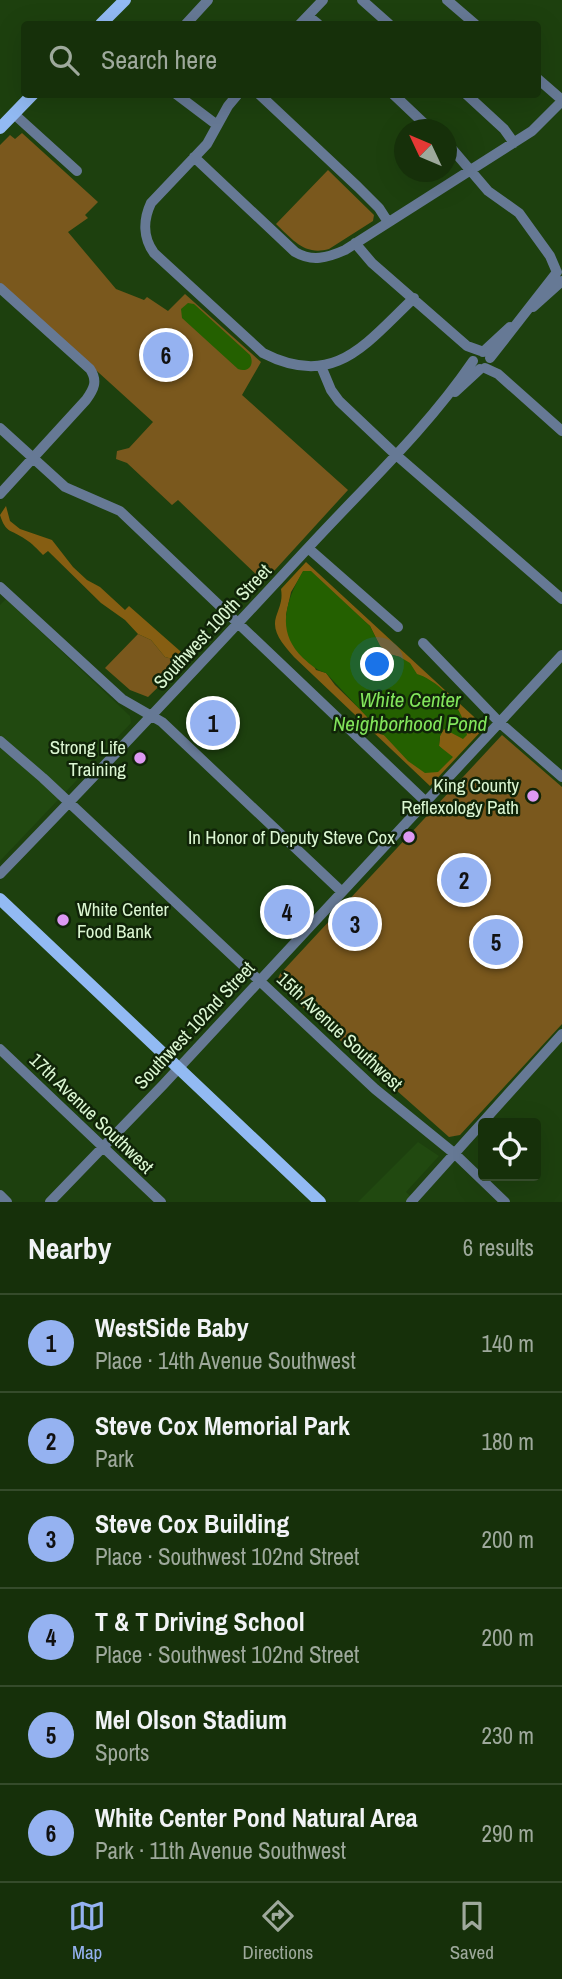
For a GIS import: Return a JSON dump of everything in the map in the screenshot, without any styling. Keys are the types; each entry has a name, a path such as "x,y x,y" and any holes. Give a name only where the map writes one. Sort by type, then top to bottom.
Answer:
{"main road":[{"path":"104,21 125,0"},
{"path":"0,128 29,98"},
{"path":"0,899 320,1202"}],"street":[{"path":"189,21 208,0"},
{"path":"303,21 323,0"},
{"path":"362,0 386,21"},
{"path":"447,0 472,21"},
{"path":"309,16 315,21"},
{"path":"194,157 295,252 303,257 323,258 345,250 542,124 562,101 541,83"},
{"path":"181,98 217,125"},
{"path":"235,98 207,144 151,203 145,226 147,240 154,253 263,353 285,362 321,366 354,354 369,344 414,298"},
{"path":"263,98 358,187 379,208 388,222"},
{"path":"397,98 419,119"},
{"path":"470,98 504,129 514,143"},
{"path":"14,114 77,171"},
{"path":"457,155 488,191 519,213 560,271"},
{"path":"355,243 372,263 562,432"},
{"name":"Southwest 100th Street","path":"0,874 238,624 519,321 560,271"},
{"path":"0,288 90,369 95,381 86,400 0,494"},
{"path":"321,366 338,401 562,599"},
{"path":"0,428 71,492 120,511 426,802"},
{"path":"308,548 398,627"},
{"path":"0,587 114,693 162,722 342,892"},
{"path":"423,643 500,723 562,777"},
{"name":"Southwest 102nd Street","path":"50,1202 562,655"},
{"name":"15th Avenue Southwest","path":"0,741 375,1089 455,1154 505,1202"},
{"path":"411,1202 562,1034"},
{"name":"17th Avenue Southwest","path":"0,1049 161,1202"},
{"path":"0,1195 7,1202"}],"shaded area":[{"path":"22,133 98,202 85,215 88,218 68,232 116,289 144,300 147,297 168,311 185,294 261,362 242,395 348,490 264,582 178,500 172,505 127,463 116,459 117,451 129,448 153,422 0,283 0,145 10,135 15,139"},
{"path":"328,170 374,215 373,221 329,249 313,250 300,245 276,224"},
{"path":"6,506 10,521 20,529 52,540 87,580 100,587 125,610 129,606 188,658 184,662 165,657 151,640 138,634 125,620 101,603 48,551 43,555 28,541 7,528 0,515"},
{"path":"306,562 485,727 430,786 283,644 275,628 281,589","holes":["303,572 370,626 380,646 389,654 400,657 417,675 441,690 451,730 444,728 440,736 439,746 445,752 380,734 374,723 326,673 316,670 286,615 291,592"]},
{"path":"6,599 130,716 131,723 0,861 0,605"},
{"path":"138,634 151,640 165,657 184,662 148,697 130,690 105,668"},
{"path":"502,735 562,787 562,1024 460,1135 449,1137 279,986 277,981 280,974"},
{"path":"418,1142 439,1156 406,1192 417,1202 358,1202"}],"water":[{"path":"188,303 194,304 250,355 250,367 245,370 238,369 182,318 181,309"},
{"name":"White Center Neighborhood Pond","path":"303,571 311,571 370,626 380,646 389,654 410,663 417,674 443,690 456,706 467,735 463,739 444,729 439,746 453,757 438,772 425,773 408,761 326,673 311,665 294,648 286,627 286,616 292,593"}],"place":[{"name":"White Center Pond Natural Area","path":"166,355"},
{"name":"WestSide Baby","path":"213,723"},
{"name":"Strong Life Training","path":"140,758"},
{"name":"King County Reflexology Path","path":"533,796"},
{"name":"In Honor of Deputy Steve Cox","path":"409,837"},
{"name":"Steve Cox Memorial Park","path":"464,880"},
{"name":"T & T Driving School","path":"287,912"},
{"name":"White Center Food Bank","path":"63,920"},
{"name":"Steve Cox Building","path":"355,924"},
{"name":"Mel Olson Stadium","path":"496,942"}]}
